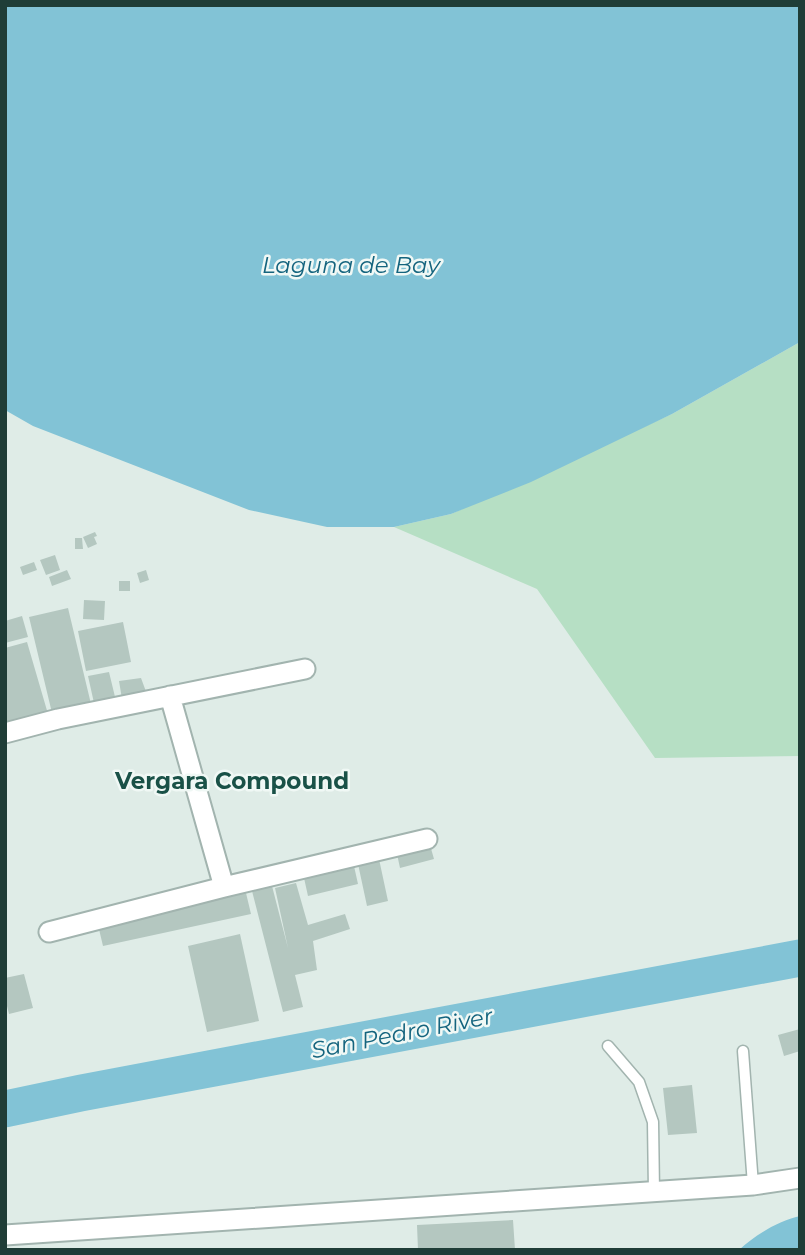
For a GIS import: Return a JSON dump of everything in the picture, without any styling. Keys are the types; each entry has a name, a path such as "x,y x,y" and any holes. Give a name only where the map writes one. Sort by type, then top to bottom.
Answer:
{"street":[{"path":"5,733 58,719 305,668"},
{"path":"170,696 224,887"},
{"path":"49,932 427,839"},
{"path":"5,1235 753,1185 800,1178"}],"lane":[{"path":"608,1046 639,1082 653,1122 654,1192"},
{"path":"743,1051 753,1185"}],"green space":[{"path":"800,342 800,756 655,758 537,589 394,527 451,514 672,414"}],"water":[{"name":"Laguna de Bay","path":"5,5 800,5 800,342 672,414 531,482 451,514 394,527 327,527 249,510 33,426 5,410"},
{"path":"800,1216 800,1250 739,1250 767,1229"}],"building":[{"path":"95,532 97,544 88,548 83,537"},
{"path":"75,538 82,538 83,549 75,549"},
{"path":"55,555 60,570 46,575 40,560"},
{"path":"34,562 37,570 23,575 20,567"},
{"path":"67,570 71,579 52,586 49,577"},
{"path":"146,570 149,580 140,583 137,573"},
{"path":"119,581 130,581 130,591 119,591"},
{"path":"84,600 105,601 104,620 83,619"},
{"path":"68,608 91,704 52,713 29,617"},
{"path":"22,616 28,637 5,643 5,621"},
{"path":"123,622 131,662 86,671 78,631"},
{"path":"27,642 48,714 5,726 5,648"},
{"path":"109,672 116,701 94,703 88,676"},
{"path":"141,678 148,697 122,699 119,681"},
{"path":"430,845 434,859 400,868 397,854"},
{"path":"379,859 388,901 367,906 358,864"},
{"path":"354,866 358,884 308,896 304,878"},
{"path":"296,883 308,925 345,914 350,929 313,941 317,970 295,975 303,1007 283,1012 252,891 272,886 288,948 275,888"},
{"path":"246,893 251,914 103,946 98,925"},
{"path":"240,934 259,1021 207,1032 188,946"},
{"path":"24,974 33,1008 9,1014 5,998 5,978"},
{"path":"800,1029 800,1051 784,1056 778,1035"},
{"path":"692,1085 697,1133 668,1135 663,1088"},
{"path":"513,1220 515,1250 418,1250 417,1225"}],"waterway":[{"name":"San Pedro River","path":"5,1109 800,958"}],"district":[{"name":"Vergara Compound","path":"232,781"}]}
